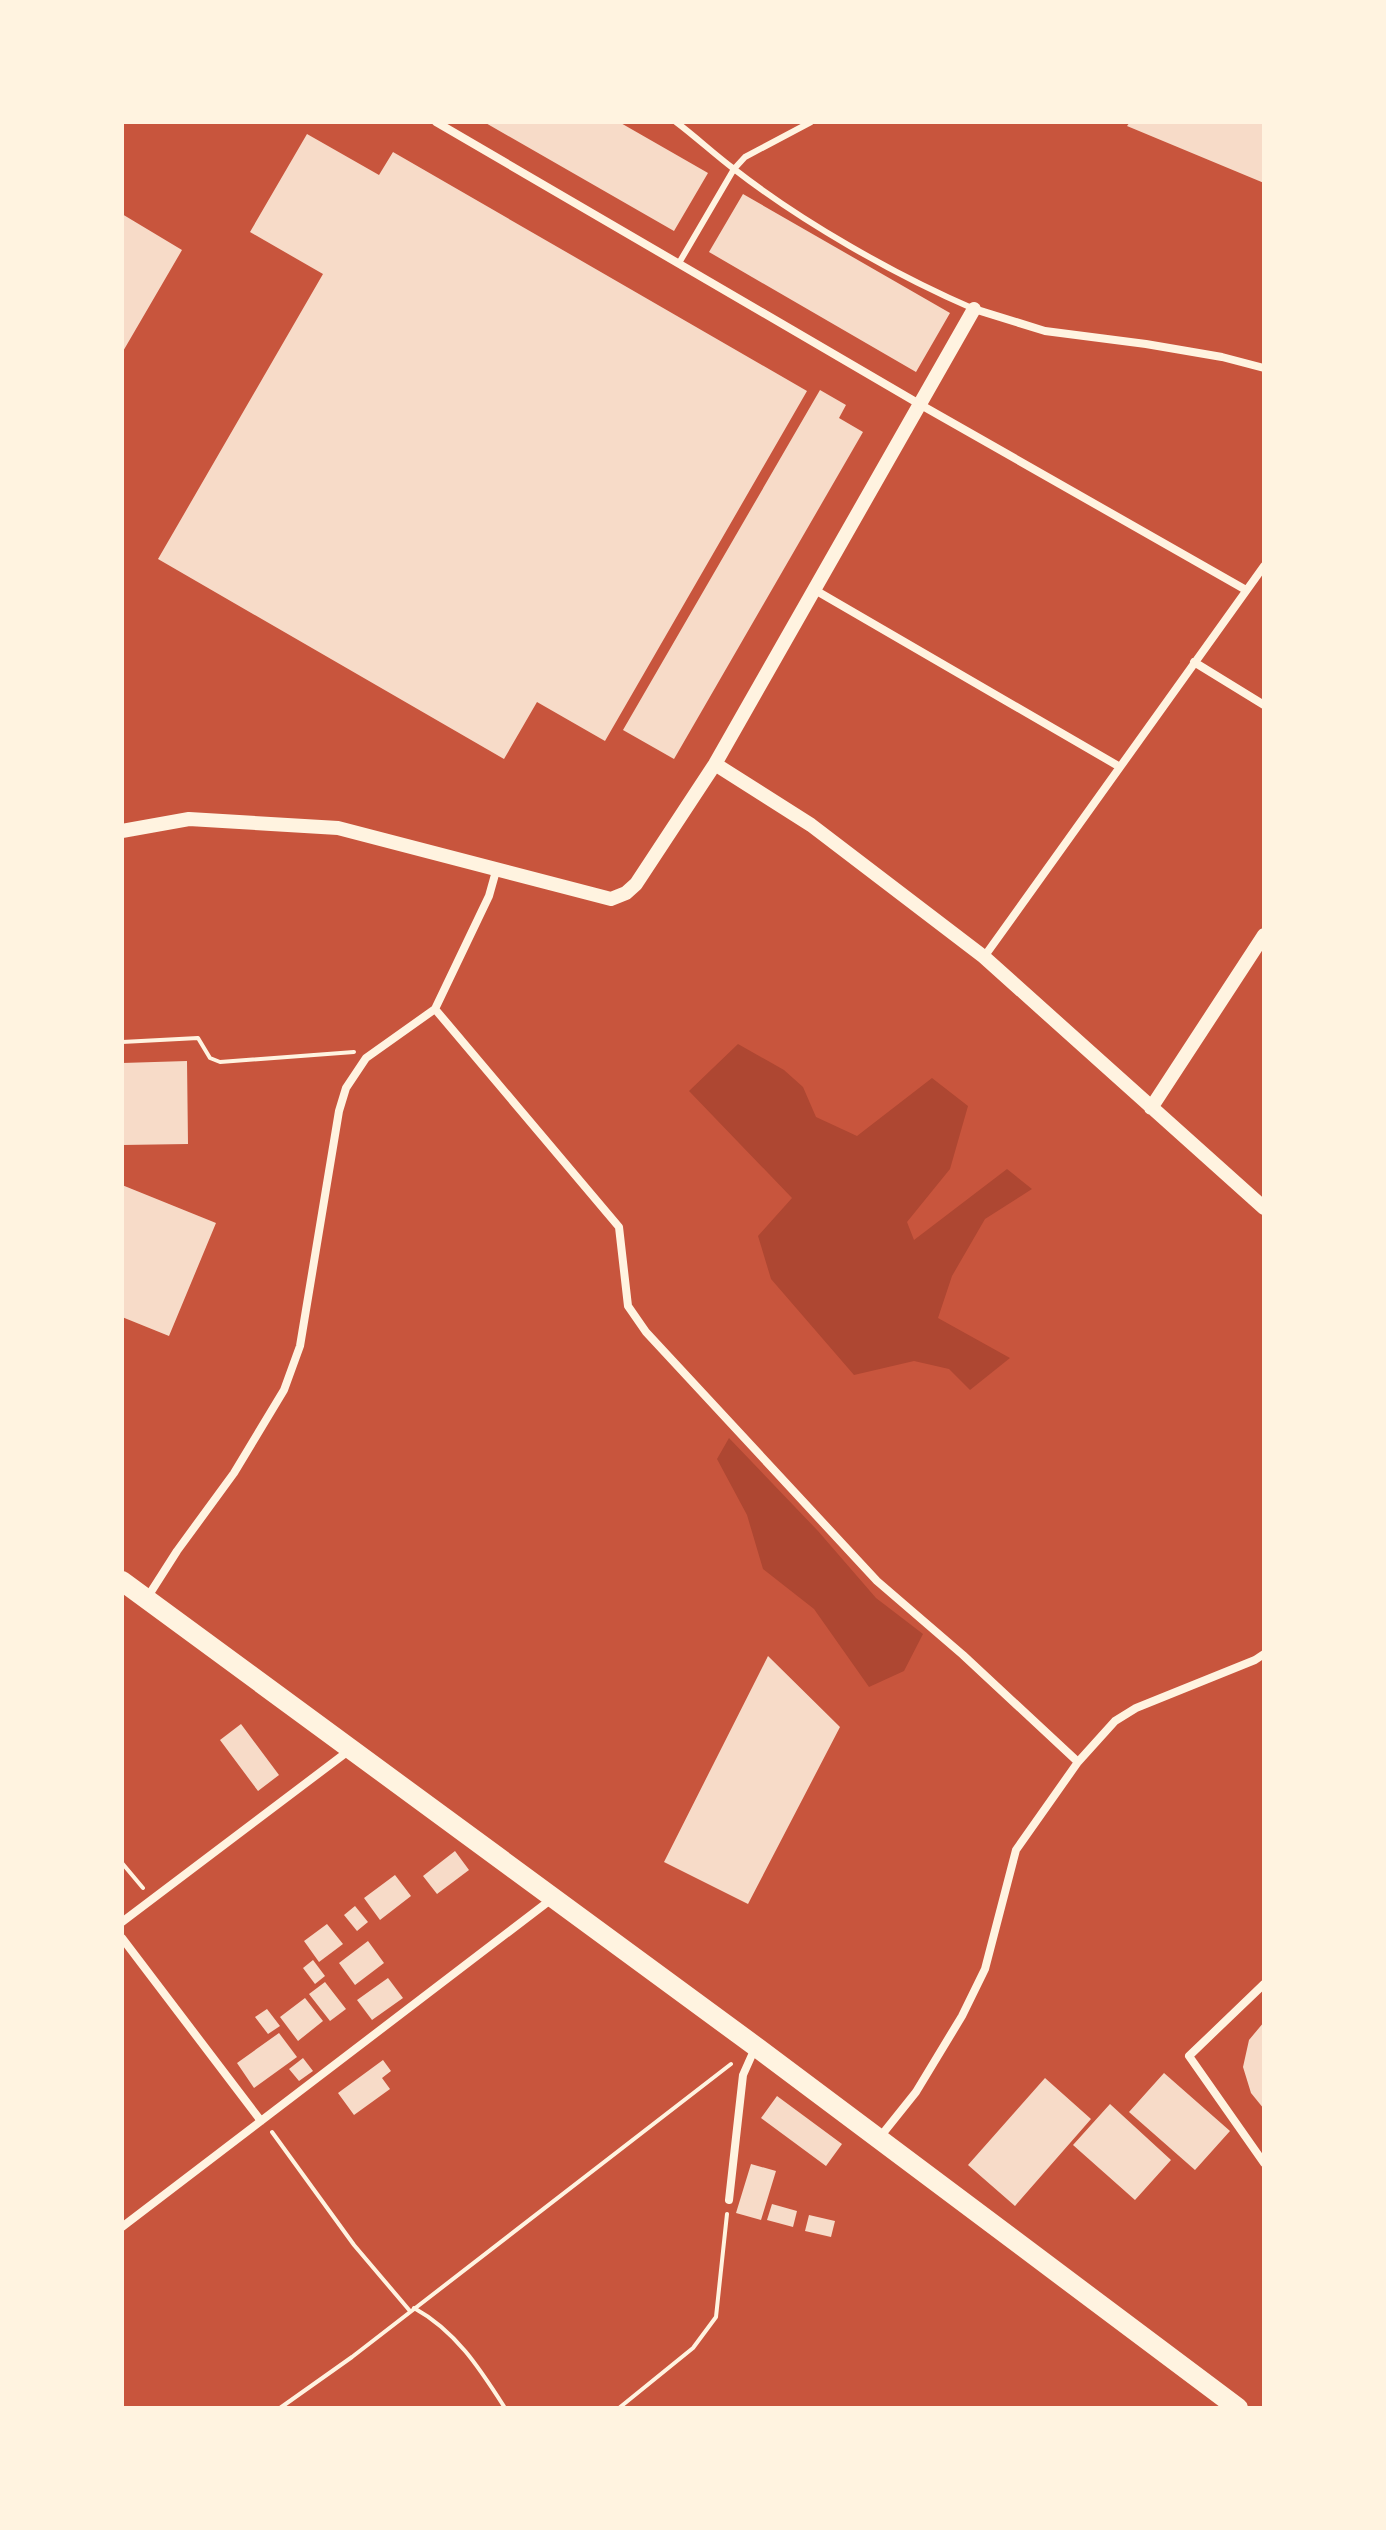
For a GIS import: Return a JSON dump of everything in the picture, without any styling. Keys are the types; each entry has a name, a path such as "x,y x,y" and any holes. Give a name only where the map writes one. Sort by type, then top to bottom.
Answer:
{"main road":[{"path":"122,1581 755,2046 1238,2408"}],"street":[{"path":"436,122 921,405 1246,590"},
{"path":"122,831 198,819 338,828 611,899 626,893 636,884 715,764 974,309 1045,331 1146,344 1222,357 1264,368"},
{"path":"984,957 1264,566"},
{"path":"815,590 1120,767"},
{"path":"1194,662 1264,705"},
{"path":"715,764 811,825 984,957 1264,1208"},
{"path":"146,1599 234,1473 284,1390 300,1346 339,1111 346,1088 366,1058 435,1009 489,896 496,871"},
{"path":"1151,1108 1264,935"},
{"path":"435,1009 619,1227 628,1306 646,1332 877,1581 963,1655 1078,1762"},
{"path":"879,2138 916,2092 962,2016 985,1969 1016,1850 1078,1762 1115,1721 1136,1708 1264,1654"},
{"path":"122,1922 352,1748"},
{"path":"122,2227 554,1898"},
{"path":"122,1938 262,2120"},
{"path":"1264,1984 1189,2056 1264,2163"},
{"path":"729,2200 743,2075 755,2046"}],"lane":[{"path":"676,122 792,210 910,279 974,309"},
{"path":"679,263 734,169 745,157 811,122"}],"path":[{"path":"122,1042 198,1038 210,1058 220,1062 358,1051 366,1058"},
{"path":"122,1863 153,1899"},
{"path":"280,2408 352,2357 755,2046"},
{"path":"262,2120 354,2245 412,2309 450,2333 478,2366 505,2408"},
{"path":"619,2408 693,2348 716,2317 729,2200"}],"shaded area":[{"path":"738,1044 784,1070 803,1087 816,1117 857,1136 932,1078 968,1106 950,1169 907,1222 914,1240 1007,1169 1032,1189 985,1219 952,1276 938,1318 1010,1358 970,1390 949,1369 914,1361 854,1375 771,1279 758,1236 792,1198 689,1091"},
{"path":"729,1438 818,1531 876,1598 923,1634 904,1671 869,1687 814,1609 763,1569 747,1515 717,1459"}],"building":[{"path":"484,122 619,122 708,173 674,231"},
{"path":"1130,122 1264,122 1264,183 1127,126"},
{"path":"307,134 379,175 393,152 807,391 605,741 537,702 504,759 158,559 323,274 250,232"},
{"path":"743,194 950,313 916,372 709,252"},
{"path":"122,214 182,250 122,353"},
{"path":"820,390 846,405 839,418 863,432 674,759 623,730"},
{"path":"187,1061 188,1144 122,1145 122,1063"},
{"path":"122,1185 216,1223 169,1336 122,1317"},
{"path":"768,1656 840,1727 748,1904 664,1862"},
{"path":"241,1724 279,1775 258,1791 220,1740"},
{"path":"455,1851 469,1870 437,1894 423,1876"},
{"path":"395,1875 411,1896 380,1920 364,1898"},
{"path":"355,1906 368,1922 357,1931 344,1915"},
{"path":"327,1924 343,1944 319,1962 304,1941"},
{"path":"368,1941 384,1963 355,1985 339,1963"},
{"path":"313,1960 325,1976 315,1984 303,1968"},
{"path":"388,1978 403,1998 372,2020 357,2000"},
{"path":"325,1982 346,2009 330,2021 309,1994"},
{"path":"305,1998 323,2021 298,2041 280,2017"},
{"path":"267,2009 280,2026 268,2034 255,2017"},
{"path":"1264,2022 1264,2109 1251,2093 1243,2067 1249,2040"},
{"path":"279,2033 297,2057 254,2088 237,2063"},
{"path":"303,2058 313,2071 299,2081 289,2069"},
{"path":"383,2060 391,2071 382,2078 390,2089 354,2115 338,2093"},
{"path":"1164,2073 1230,2131 1195,2170 1129,2112"},
{"path":"1045,2078 1091,2119 1015,2206 968,2165"},
{"path":"777,2096 842,2144 826,2166 761,2118"},
{"path":"1110,2104 1171,2160 1135,2200 1073,2145"},
{"path":"751,2164 776,2171 761,2220 736,2213"},
{"path":"772,2204 797,2211 793,2227 767,2220"},
{"path":"809,2215 835,2221 831,2237 805,2231"}]}
